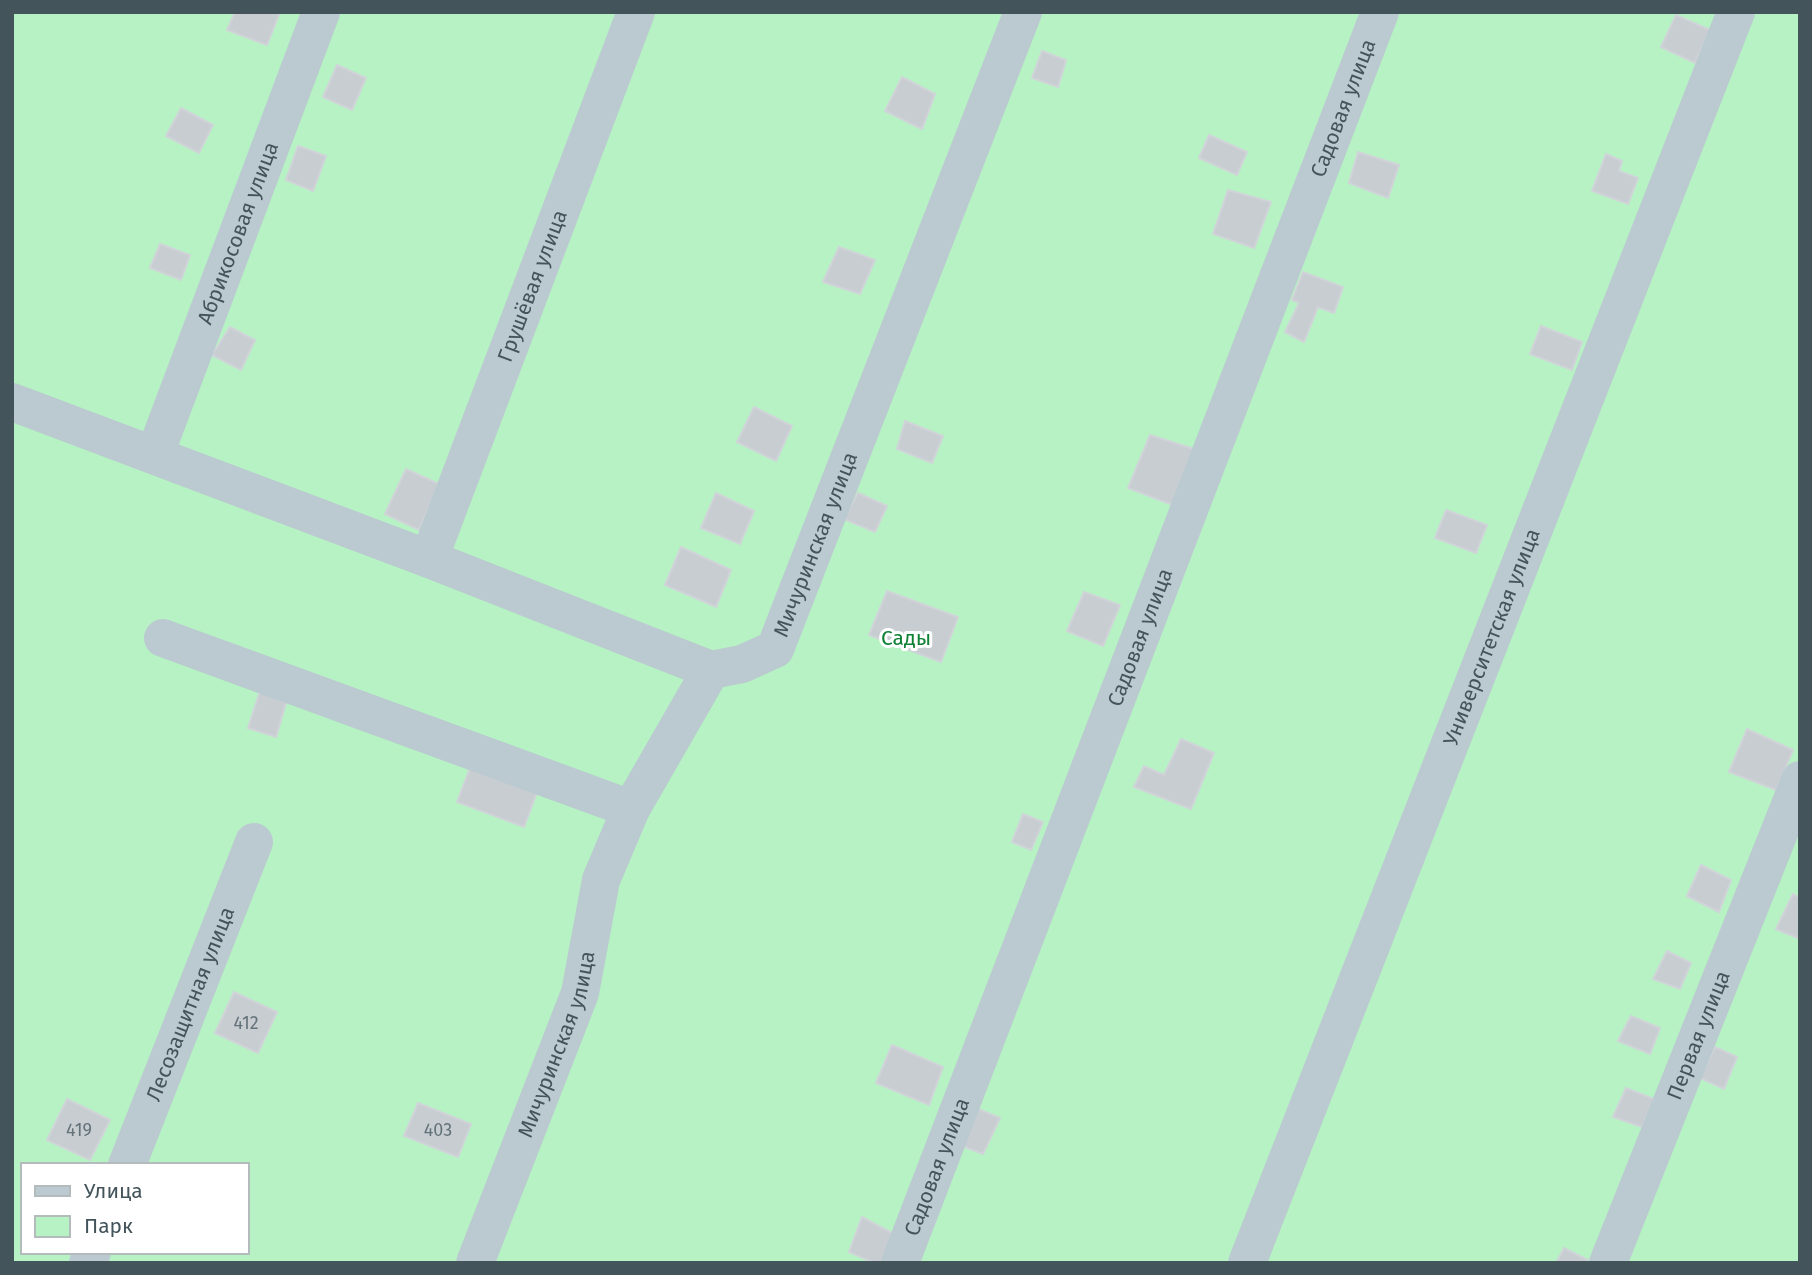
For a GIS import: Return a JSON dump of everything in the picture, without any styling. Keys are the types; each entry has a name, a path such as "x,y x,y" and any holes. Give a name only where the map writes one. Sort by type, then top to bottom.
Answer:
{"street":[{"name":"Абрикосовая улица","path":"155,454 321,12"},
{"name":"Грушёвая улица","path":"429,559 636,12"},
{"name":"Мичуринская улица","path":"475,1263 580,993 601,880 631,809 711,670 742,664 775,649 1023,12"},
{"name":"Садовая улица","path":"900,1263 1380,12"},
{"name":"Университетская улица","path":"1247,1263 1736,12"},
{"path":"12,402 429,559 711,670"},
{"path":"163,638 631,809"},
{"name":"Первая улица","path":"1608,1263 1794,794"},
{"name":"Лесозащитная улица","path":"128,1163 254,842"}],"green space":[{"name":"Сады","path":"12,12 1800,12 1800,1263 12,1263"}],"building":[{"path":"235,12 280,12 267,45 227,30"},
{"path":"1676,15 1710,30 1695,63 1661,47"},
{"path":"1042,51 1066,60 1058,87 1032,78"},
{"path":"337,65 366,78 352,110 323,97"},
{"path":"902,77 935,94 922,129 885,111"},
{"path":"181,108 213,125 199,153 166,136"},
{"path":"1209,135 1247,152 1237,175 1199,158"},
{"path":"298,146 326,156 313,191 286,180"},
{"path":"1358,152 1399,165 1388,198 1349,183"},
{"path":"1606,154 1622,161 1619,171 1638,178 1628,204 1592,191"},
{"path":"1228,190 1271,202 1254,248 1213,234"},
{"path":"160,244 190,255 181,280 150,268"},
{"path":"839,247 875,260 860,294 823,282"},
{"path":"1303,272 1343,287 1334,313 1318,307 1304,342 1285,332 1299,303 1292,300"},
{"path":"1541,326 1582,342 1572,370 1530,354"},
{"path":"230,327 255,340 241,370 212,355"},
{"path":"754,407 792,426 776,461 737,442"},
{"path":"905,421 943,436 932,463 897,449"},
{"path":"1150,435 1197,450 1175,506 1128,488"},
{"path":"406,469 439,484 419,530 385,514"},
{"path":"716,493 754,511 740,544 701,528"},
{"path":"858,493 887,506 875,532 844,519"},
{"path":"1446,510 1487,525 1476,553 1435,538"},
{"path":"681,547 731,570 716,607 665,585"},
{"path":"887,591 958,617 941,662 869,635"},
{"path":"1084,592 1120,605 1103,646 1067,631"},
{"path":"260,691 287,700 276,737 248,728"},
{"path":"1747,729 1793,750 1776,790 1729,772"},
{"path":"1181,739 1214,753 1191,809 1134,787 1144,766 1164,775"},
{"path":"472,763 539,787 524,827 457,802"},
{"path":"1023,814 1043,822 1031,850 1012,842"},
{"path":"1701,865 1731,880 1719,912 1687,896"},
{"path":"1793,894 1800,898 1800,939 1776,929"},
{"path":"1667,951 1691,963 1680,989 1653,979"},
{"path":"234,992 277,1012 258,1053 215,1033"},
{"path":"1631,1016 1660,1028 1650,1054 1618,1041"},
{"path":"892,1045 943,1067 929,1105 876,1083"},
{"path":"1715,1047 1737,1057 1724,1089 1700,1078"},
{"path":"1626,1088 1654,1099 1642,1127 1613,1117"},
{"path":"67,1099 110,1120 90,1160 47,1140"},
{"path":"418,1103 471,1124 458,1157 404,1136"},
{"path":"976,1108 1000,1118 983,1154 962,1146"},
{"path":"862,1217 894,1234 884,1263 874,1263 849,1252"},
{"path":"1564,1248 1588,1260 1587,1263 1556,1263"}]}
